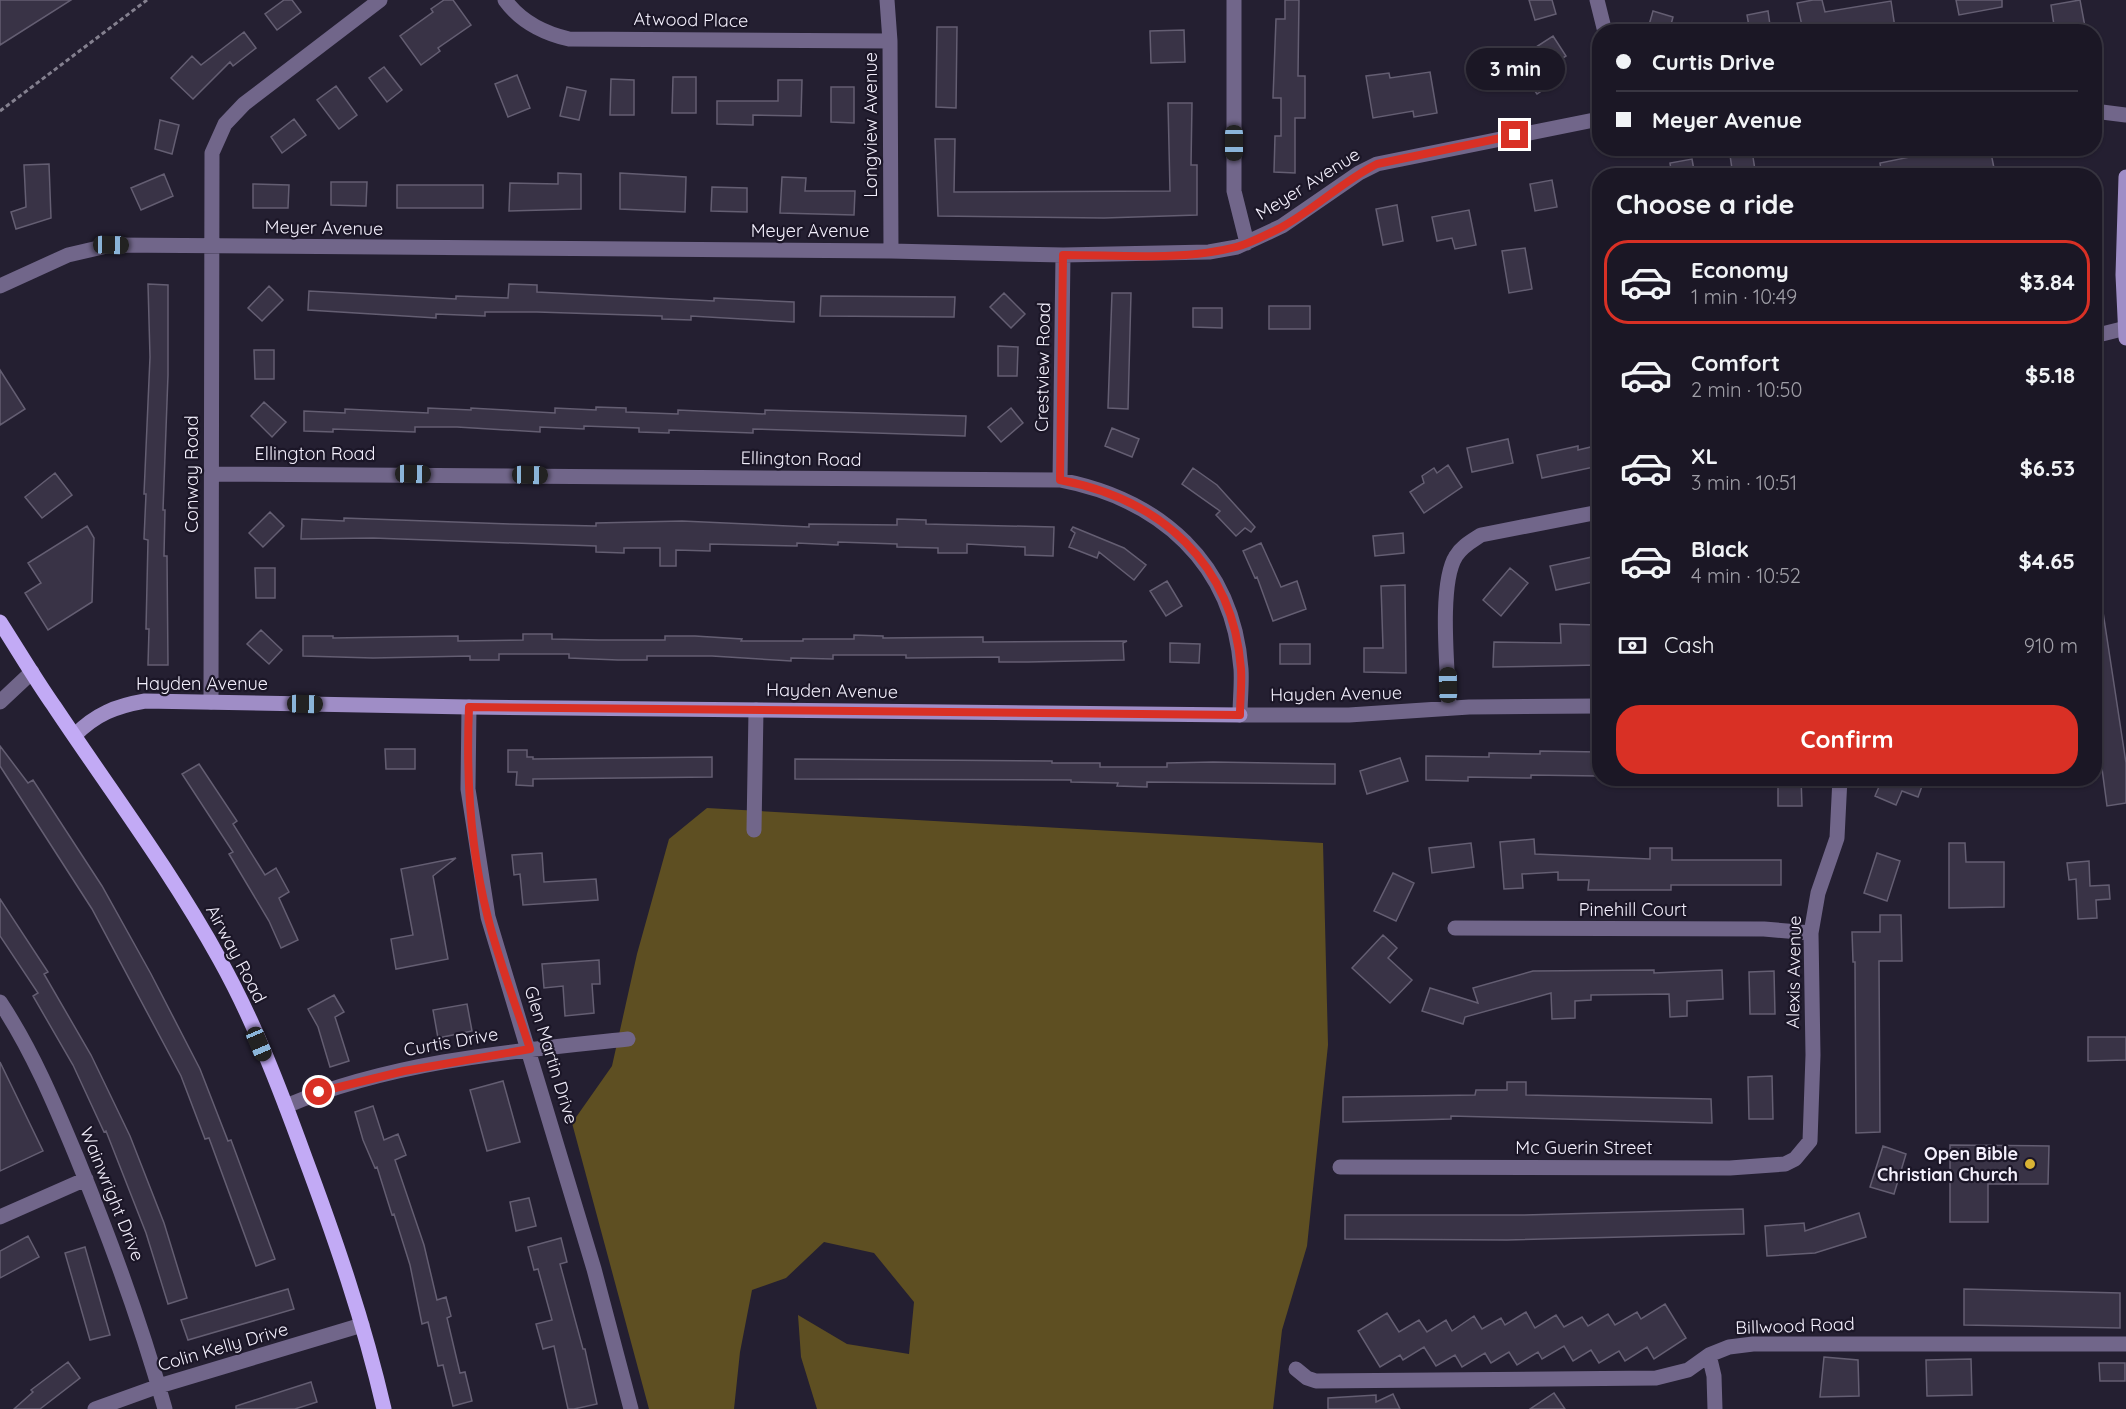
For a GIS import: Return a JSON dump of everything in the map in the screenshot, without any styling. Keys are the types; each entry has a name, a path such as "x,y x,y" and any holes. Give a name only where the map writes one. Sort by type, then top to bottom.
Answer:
{"main road":[{"name":"Airway Road","path":"0,622 194,914 241,1003 286,1106 327,1216 362,1325 384,1409"}],"street":[{"name":"Conway Road","path":"211,702 212,153 225,124 244,104 380,0"},
{"name":"Atwood Place","path":"505,0 521,18 536,28 569,39 890,41"},
{"name":"Longview Avenue","path":"887,0 890,41 891,250"},
{"path":"1234,0 1234,191 1247,243"},
{"path":"1597,0 1603,24"},
{"path":"2102,112 2126,115"},
{"name":"Meyer Avenue","path":"0,286 89,248 111,245 891,250 1063,255 1209,252 1247,243 1282,226 1359,173 1377,164 1592,120"},
{"path":"2102,335 2126,332 2123,275 2126,177"},
{"name":"Crestview Road","path":"1060,480 1063,255"},
{"name":"Ellington Road","path":"212,474 1060,480 1111,493 1137,505 1161,519 1193,550 1225,600 1236,634 1241,670 1240,715"},
{"path":"1449,708 1448,578 1456,556 1466,545 1481,535 1592,513"},
{"path":"0,702 32,672"},
{"name":"Hayden Avenue","path":"75,735 91,719 126,704 145,701 469,707 1240,715 1348,715 1449,708 1592,706"},
{"name":"Glen Martin Drive","path":"469,707 468,789 488,917 530,1049 594,1269 631,1409"},
{"path":"754,830 756,710"},
{"name":"Alexis Avenue","path":"1810,1134 1813,1055 1811,933 1818,893 1837,838 1840,786"},
{"name":"Pinehill Court","path":"1455,928 1764,929 1811,933"},
{"name":"Wainwright Drive","path":"0,1002 28,1050 86,1179 125,1278 165,1409"},
{"name":"Curtis Drive","path":"286,1106 319,1092 381,1076 490,1054 628,1039"},
{"name":"Mc Guerin Street","path":"1340,1167 1774,1166 1795,1159 1810,1141 1810,1134"},
{"path":"0,1217 86,1179"},
{"name":"Colin Kelly Drive","path":"95,1409 159,1386 362,1325"},
{"name":"Billwood Road","path":"1296,1369 1307,1378 1316,1381 1656,1378 1688,1370 1709,1355 1729,1347 1753,1344 2126,1344"},
{"path":"1709,1355 1714,1376 1715,1409"}],"path":[{"path":"0,111 147,0"}],"shaded area":[{"path":"707,808 1323,843 1328,1045 1307,1246 1282,1330 1273,1409 817,1409 801,1357 798,1315 847,1344 909,1354 914,1302 874,1253 824,1242 786,1278 752,1290 740,1352 734,1409 649,1409 572,1123 612,1066 637,954 669,839"}],"building":[{"path":"0,0 71,0 0,45"},
{"path":"284,0 292,0 301,12 277,30 265,14"},
{"path":"444,0 453,0 471,25 438,48 440,51 421,65 400,36 433,12 431,9"},
{"path":"1285,0 1299,0 1298,76 1305,76 1305,118 1295,118 1295,173 1274,172 1275,136 1281,136 1281,98 1273,98 1276,19 1285,19"},
{"path":"1529,0 1552,0 1556,14 1535,20"},
{"path":"1822,0 1825,12 1891,1 1894,24 1802,24 1797,3"},
{"path":"1956,0 2002,0 2002,7 1959,15"},
{"path":"2080,0 2084,24 2054,24 2051,5"},
{"path":"1653,11 1673,17 1671,24 1649,24"},
{"path":"1768,11 1770,24 1749,24 1747,15"},
{"path":"937,27 957,27 956,108 936,107"},
{"path":"1184,30 1185,62 1151,63 1150,31"},
{"path":"244,32 256,48 233,66 230,62 193,99 171,78 192,56 201,65"},
{"path":"1553,36 1566,56 1549,67 1558,80 1537,94 1521,72 1542,58 1536,47"},
{"path":"384,67 402,90 387,102 369,78"},
{"path":"1430,72 1437,113 1414,117 1413,111 1373,118 1366,76 1389,73 1390,78"},
{"path":"517,75 530,108 508,117 495,84"},
{"path":"673,77 696,77 696,113 672,113"},
{"path":"611,79 634,80 634,115 610,115"},
{"path":"778,80 802,80 801,116 753,115 753,125 717,124 717,101 778,101"},
{"path":"336,86 357,115 339,129 317,100"},
{"path":"567,87 586,91 579,120 560,116"},
{"path":"831,87 854,87 854,123 831,122"},
{"path":"1168,103 1192,103 1191,165 1197,165 1197,215 1104,218 938,216 935,139 955,139 954,192 1170,191"},
{"path":"294,119 306,135 282,153 271,137"},
{"path":"160,120 179,125 172,154 155,149"},
{"path":"1730,156 1753,156 1755,168 1732,168"},
{"path":"1915,156 1992,156 1994,168 1881,168 1880,163"},
{"path":"1692,159 1694,168 1671,168 1670,163"},
{"path":"49,164 51,218 16,229 11,212 26,207 24,165"},
{"path":"558,173 581,174 581,209 509,211 510,183 558,184"},
{"path":"620,173 686,177 685,212 620,209"},
{"path":"164,174 173,196 141,210 131,188"},
{"path":"782,177 806,178 805,191 855,191 854,215 780,213"},
{"path":"1552,180 1557,207 1535,211 1530,184"},
{"path":"331,182 367,182 366,206 331,205"},
{"path":"253,184 289,185 288,208 253,208"},
{"path":"397,185 483,185 483,208 397,208"},
{"path":"712,187 747,188 747,212 711,211"},
{"path":"1397,205 1403,241 1383,245 1376,209"},
{"path":"1469,210 1476,245 1455,249 1452,238 1437,241 1432,217"},
{"path":"1525,248 1532,289 1509,293 1502,251"},
{"path":"148,284 168,285 168,375 163,510 165,510 164,556 167,556 168,665 148,665 149,629 146,629 148,540 144,539 146,494 144,494 150,357"},
{"path":"509,284 537,285 537,292 714,301 714,298 794,302 794,322 691,316 691,320 662,319 662,316 537,312 485,312 485,316 436,314 436,318 308,310 309,291 456,299 456,296 508,298"},
{"path":"269,286 283,300 262,321 248,308"},
{"path":"1004,293 1025,314 1011,328 990,307"},
{"path":"1112,293 1131,293 1128,409 1108,408"},
{"path":"821,296 955,297 954,317 820,316"},
{"path":"1269,306 1310,306 1310,329 1269,329"},
{"path":"1193,308 1222,308 1222,328 1193,327"},
{"path":"998,346 1018,347 1017,376 998,376"},
{"path":"254,350 274,350 274,379 255,379"},
{"path":"0,370 25,409 0,425"},
{"path":"264,402 286,422 272,437 251,416"},
{"path":"596,407 626,408 626,412 678,414 678,410 765,414 765,410 966,416 965,436 753,429 753,433 669,430 669,433 639,432 639,428 584,426 584,429 540,427 540,432 457,427 415,427 415,432 333,429 333,432 304,431 304,411 345,413 345,409 428,413 428,408 471,410 471,408 555,413 555,408 596,410"},
{"path":"1011,408 1023,423 1001,442 988,427"},
{"path":"1112,428 1139,439 1132,457 1105,446"},
{"path":"1508,439 1513,463 1472,472 1467,448"},
{"path":"1578,446 1578,450 1592,447 1592,467 1542,478 1537,455"},
{"path":"1448,465 1462,487 1424,513 1410,492 1424,483 1422,476 1434,468 1437,473"},
{"path":"1193,468 1217,485 1255,527 1251,532 1245,528 1236,536 1216,515 1220,511 1182,484"},
{"path":"55,473 72,495 42,518 25,497"},
{"path":"270,512 284,526 263,547 249,533"},
{"path":"344,518 596,526 596,523 682,521 809,527 809,524 897,525 897,519 926,520 926,524 1054,527 1053,556 1025,555 1025,547 967,544 967,553 938,553 938,548 897,547 897,544 838,542 838,545 797,543 797,546 710,544 710,551 676,550 676,566 660,566 660,548 624,548 624,553 596,552 596,546 373,538 301,539 302,519 344,521"},
{"path":"87,526 94,538 92,602 48,630 25,593 41,583 28,563"},
{"path":"1073,527 1124,548 1146,565 1134,580 1099,552 1097,558 1069,547 1075,533 1071,530"},
{"path":"1403,533 1404,553 1375,556 1373,536"},
{"path":"1261,543 1281,587 1297,581 1306,609 1273,621 1257,577 1255,578 1243,551"},
{"path":"1592,557 1592,582 1556,590 1550,566"},
{"path":"255,568 275,568 275,598 256,598"},
{"path":"1510,568 1528,583 1501,616 1483,600"},
{"path":"1167,581 1182,606 1166,616 1150,591"},
{"path":"1405,585 1406,673 1364,672 1364,648 1383,648 1381,586"},
{"path":"2102,612 2126,763 2126,803 2107,806 2102,769"},
{"path":"1560,624 1592,625 1592,665 1493,667 1494,642 1561,643"},
{"path":"261,630 282,650 269,664 247,644"},
{"path":"523,634 552,634 552,639 599,640 665,640 665,636 695,636 742,639 741,641 803,641 803,639 854,639 854,635 883,636 883,638 983,637 983,642 1127,641 1123,643 1124,660 1028,662 999,662 999,657 906,658 906,655 833,655 833,659 791,658 791,661 712,656 647,656 647,660 618,660 569,658 569,654 499,654 499,660 470,660 470,656 373,658 303,656 303,636 333,636 333,638 458,636 458,641 523,640"},
{"path":"1170,643 1200,644 1199,663 1170,662"},
{"path":"1280,644 1310,644 1310,664 1280,664"},
{"path":"0,746 28,783 33,780 102,886 151,974 200,1069 228,1141 231,1140 275,1259 256,1266 209,1138 205,1139 181,1076 92,909 0,766"},
{"path":"385,749 415,749 415,769 386,769"},
{"path":"508,750 527,750 527,757 533,757 533,759 712,757 712,777 533,779 533,786 516,785 517,772 508,772"},
{"path":"1540,751 1592,752 1592,776 1531,775 1531,778 1468,777 1468,781 1426,780 1426,756 1489,757 1489,753 1540,754"},
{"path":"1400,758 1408,781 1367,794 1360,771"},
{"path":"795,759 1052,761 1052,763 1100,763 1100,767 1167,767 1167,763 1213,762 1335,764 1335,784 1147,782 1147,787 1117,786 1118,783 1071,782 1071,780 795,779"},
{"path":"199,764 237,821 233,824 265,875 276,868 289,892 279,898 298,940 281,948 269,921 229,854 233,852 182,774"},
{"path":"1778,786 1801,786 1802,806 1778,806"},
{"path":"1879,786 1922,786 1918,797 1902,791 1896,805 1875,796"},
{"path":"1534,839 1535,854 1650,859 1650,848 1672,848 1672,860 1781,860 1781,885 1671,885 1671,890 1588,890 1589,880 1558,880 1558,872 1522,874 1523,888 1504,889 1500,842"},
{"path":"1471,843 1474,867 1432,873 1429,848"},
{"path":"1949,843 1965,843 1966,862 2004,862 2004,907 1949,908"},
{"path":"542,853 544,882 596,879 598,900 523,905 520,874 514,875 512,855"},
{"path":"1877,853 1900,861 1887,901 1864,893"},
{"path":"456,858 433,876 448,959 396,969 391,939 413,935 401,869"},
{"path":"2089,861 2090,886 2109,885 2110,899 2096,900 2097,918 2078,919 2076,879 2069,880 2067,863"},
{"path":"1393,873 1414,883 1396,921 1374,911"},
{"path":"0,899 48,972 44,974 91,1055 130,1136 164,1223 187,1298 168,1304 146,1233 106,1131 104,1132 73,1065 33,996 38,993 0,936"},
{"path":"1880,915 1901,915 1902,961 1879,961 1880,1132 1856,1133 1855,962 1853,962 1852,932 1880,932"},
{"path":"1383,935 1397,948 1388,958 1412,980 1390,1003 1352,968"},
{"path":"599,960 600,984 592,984 594,1013 565,1016 563,986 544,988 542,964"},
{"path":"1654,970 1654,973 1722,970 1723,999 1687,1001 1687,1016 1670,1017 1669,994 1591,995 1591,1000 1575,1001 1575,1018 1552,1019 1551,993 1465,1017 1463,1024 1422,1011 1430,988 1478,1003 1473,988 1533,971"},
{"path":"1774,971 1775,1014 1750,1014 1749,972"},
{"path":"334,995 344,1012 335,1017 349,1061 330,1067 318,1027 308,1009"},
{"path":"467,1004 472,1031 438,1038 433,1010"},
{"path":"2088,1037 2126,1037 2126,1060 2088,1061"},
{"path":"0,1062 43,1151 0,1171"},
{"path":"1772,1076 1773,1119 1749,1119 1748,1077"},
{"path":"503,1081 520,1142 487,1151 470,1090"},
{"path":"1507,1082 1526,1082 1526,1095 1711,1099 1712,1123 1451,1116 1451,1119 1343,1122 1343,1097 1475,1095 1476,1090 1507,1090"},
{"path":"373,1106 384,1140 398,1134 406,1155 395,1160 424,1245 437,1300 446,1297 451,1316 447,1318 460,1373 465,1372 472,1401 453,1406 443,1365 438,1366 428,1322 422,1324 410,1265 394,1214 392,1215 377,1167 375,1168 363,1140 355,1112"},
{"path":"1950,1145 2049,1146 2048,1184 1988,1184 1988,1222 1950,1222"},
{"path":"1883,1146 1906,1154 1894,1194 1870,1187"},
{"path":"529,1198 536,1226 516,1231 510,1202"},
{"path":"1743,1209 1744,1234 1507,1240 1345,1239 1345,1215 1524,1215"},
{"path":"1859,1213 1866,1237 1815,1253 1767,1256 1765,1226 1804,1223 1805,1231"},
{"path":"28,1236 39,1257 0,1278 0,1251"},
{"path":"561,1238 567,1262 560,1264 583,1349 585,1349 597,1404 574,1409 568,1409 554,1346 543,1349 536,1324 552,1320 538,1269 534,1270 528,1247"},
{"path":"85,1247 110,1335 90,1340 65,1253"},
{"path":"288,1289 294,1309 188,1340 181,1320"},
{"path":"1964,1289 2120,1293 2120,1328 1964,1325"},
{"path":"1665,1304 1686,1338 1654,1359 1647,1347 1625,1361 1619,1351 1599,1363 1591,1350 1573,1361 1564,1346 1542,1359 1538,1352 1517,1365 1509,1352 1491,1363 1485,1353 1462,1367 1455,1355 1436,1366 1424,1347 1403,1360 1400,1355 1380,1367 1358,1331 1387,1313 1399,1332 1419,1320 1427,1332 1446,1320 1452,1331 1474,1316 1482,1329 1501,1318 1505,1325 1526,1312 1535,1328 1556,1315 1564,1327 1582,1317 1588,1326 1608,1314 1615,1325 1637,1312 1641,1319"},
{"path":"1824,1357 1858,1360 1859,1396 1820,1397"},
{"path":"1971,1359 1972,1395 1927,1396 1926,1360"},
{"path":"68,1362 80,1378 40,1409 14,1409 33,1392 31,1390"},
{"path":"2099,1363 2125,1363 2125,1381 2100,1381"},
{"path":"311,1382 317,1402 295,1409 236,1409 236,1406"},
{"path":"1554,1393 1565,1409 1530,1409"},
{"path":"1393,1394 1400,1409 1328,1409 1328,1398 1376,1395 1376,1402"}],"place":[{"name":"Open Bible Christian Church","path":"2030,1164"}],"route":[{"path":"319,1092 404,1071 490,1054 530,1049 498,953 481,883 468,789 469,707 1240,715 1241,670 1236,634 1225,600 1210,572 1193,550 1161,519 1111,493 1060,480 1064,318 1063,255 1148,255 1209,252 1237,247 1282,226 1310,209 1359,173 1377,164 1396,158 1515,135"}]}
